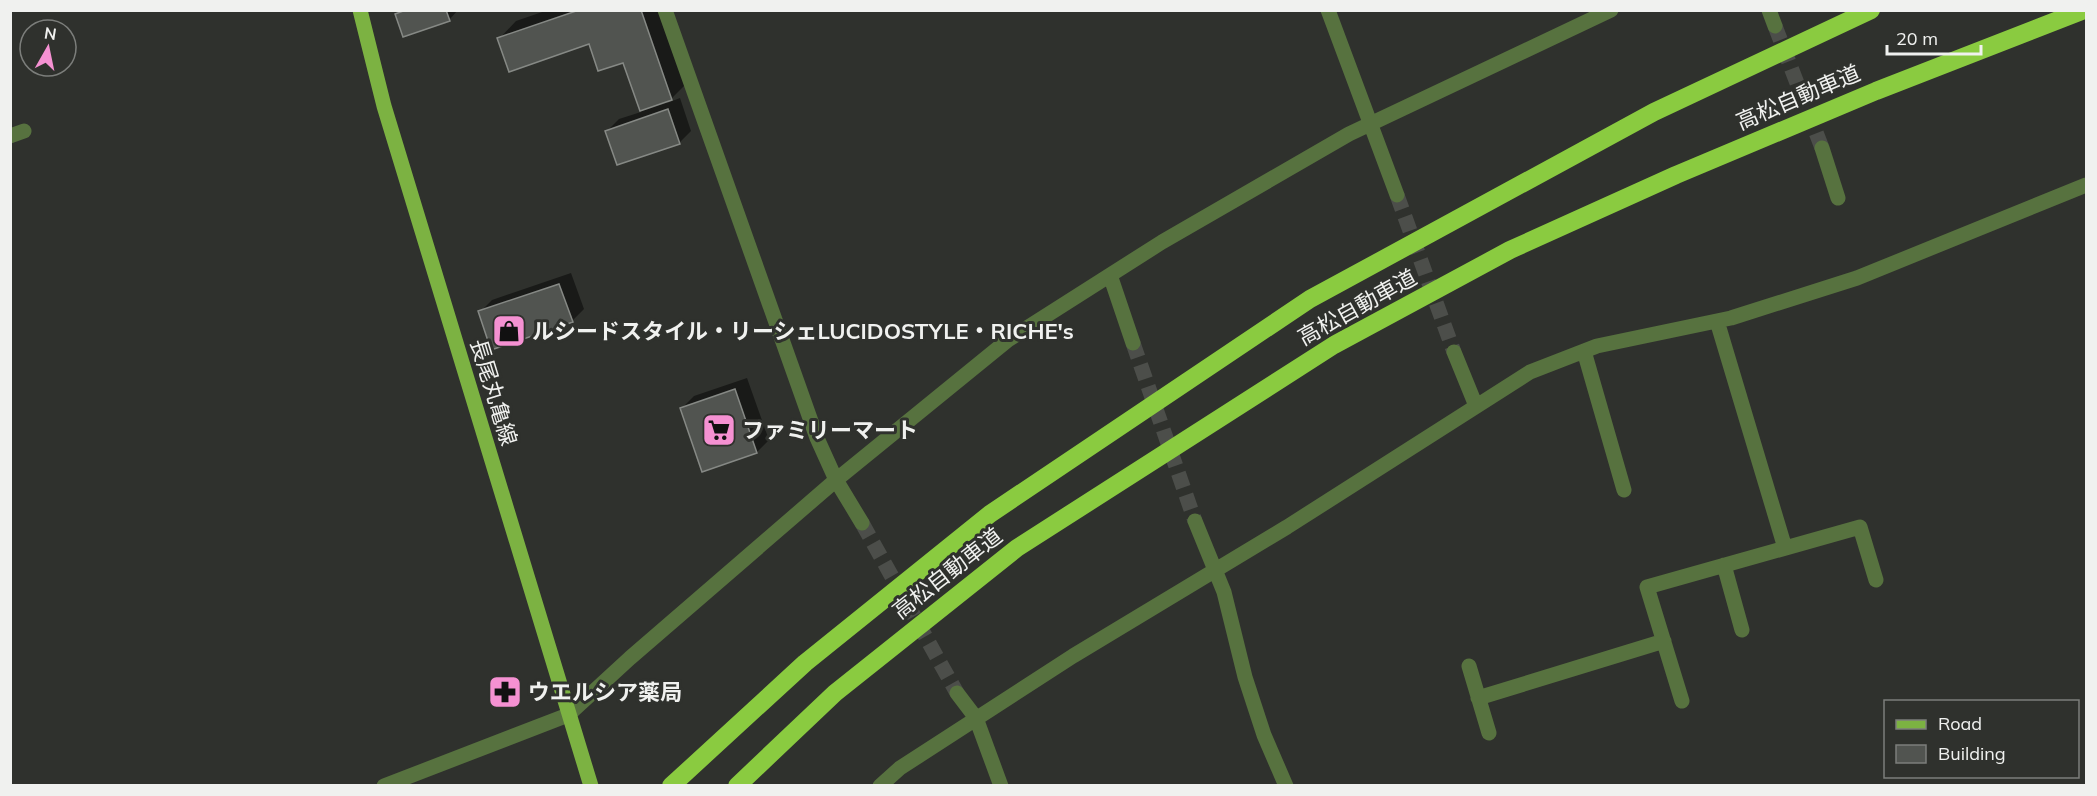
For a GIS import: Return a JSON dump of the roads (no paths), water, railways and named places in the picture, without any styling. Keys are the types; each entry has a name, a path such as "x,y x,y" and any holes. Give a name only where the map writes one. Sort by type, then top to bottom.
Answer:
{"highway":[{"name":"高松自動車道","path":"671,786 805,663 990,514 1311,299 1654,112 1871,10"},
{"name":"高松自動車道","path":"737,786 835,693 1017,548 1334,345 1510,250 1676,175 1876,91 2084,10"}],"main road":[{"name":"長尾丸亀線","path":"360,10 384,106 591,786"}],"street":[{"path":"665,10 817,438 836,480 862,523"},
{"path":"1328,10 1397,195"},
{"path":"384,786 568,715 630,658 836,480 1008,340 1162,242 1369,124 1611,10"},
{"path":"1769,10 1775,26"},
{"path":"1822,148 1838,198"},
{"path":"880,786 900,768 976,718 1530,372 1584,351 1717,321 1857,278 2086,185"},
{"path":"1110,275 1133,343"},
{"path":"1717,321 1785,548"},
{"path":"1584,351 1624,490"},
{"path":"1455,352 1476,406"},
{"path":"1195,521 1224,592 1245,677 1264,735 1286,786"},
{"path":"1682,701 1647,587 1860,527 1876,580"},
{"path":"1724,565 1742,630"},
{"path":"1478,698 1664,641"},
{"path":"1468,666 1489,733"},
{"path":"957,693 976,718 1001,786"}],"tunnel":[{"path":"1775,26 1822,148"},
{"path":"1397,195 1454,352"},
{"path":"1133,343 1195,521"},
{"path":"862,523 957,693"}],"place":[{"name":"ルシードスタイル・リーシェLUCIDOSTYLE・RICHE's","path":"509,331"},
{"name":"ファミリーマート","path":"719,430"},
{"name":"ウエルシア薬局","path":"505,692"}]}
